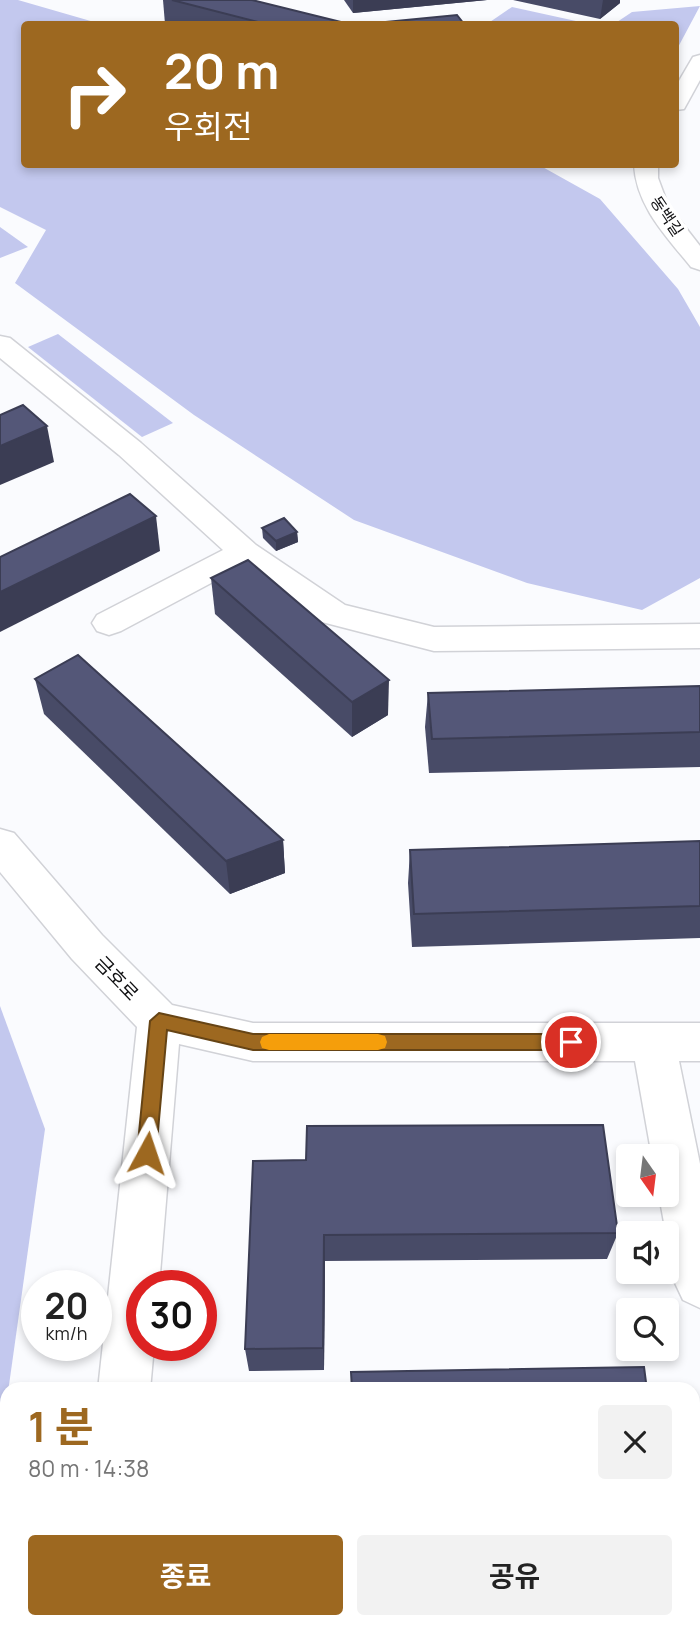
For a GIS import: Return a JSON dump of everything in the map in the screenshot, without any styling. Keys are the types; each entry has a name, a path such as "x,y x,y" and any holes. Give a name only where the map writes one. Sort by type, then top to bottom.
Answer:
{"street":[{"path":"679,99 700,61"},
{"name":"동백길","path":"647,168 650,190 657,207 700,262"},
{"path":"0,344 130,449 245,552 334,614 434,639 700,636"},
{"path":"110,623 245,552"},
{"name":"금호로","path":"0,844 87,947 159,1021"},
{"path":"125,1382 159,1021 253,1042 700,1042"},
{"path":"653,1042 700,1283"}],"shaded area":[{"path":"0,0 18,0 91,21 21,21 21,168 544,168 600,199 678,289 700,327 700,578 642,610 527,583 354,520 194,415 15,283 46,230 0,207"},
{"path":"700,6 679,45 679,21 618,21 632,12"},
{"path":"512,7 576,21 491,21"},
{"path":"0,227 28,247 0,258"},
{"path":"58,334 173,423 142,437 28,347"},
{"path":"0,1006 45,1129 25,1270 21,1270 21,1300 9,1382 0,1382"}],"building":[{"path":"172,0 252,0 337,21 254,21"},
{"path":"457,15 462,21 396,21"},
{"path":"23,405 47,426 0,446 0,415"},
{"path":"130,494 156,516 0,592 0,557"},
{"path":"284,518 297,532 276,541 262,528"},
{"path":"248,560 389,680 352,702 211,578"},
{"path":"78,655 283,840 226,861 35,679"},
{"path":"700,686 700,732 432,739 428,693"},
{"path":"700,841 700,906 414,914 410,850"},
{"path":"603,1125 616,1233 324,1235 323,1348 245,1349 253,1161 306,1160 307,1126"},
{"path":"644,1367 646,1382 352,1382 351,1372"}],"slow traffic":[{"path":"269,1042 378,1042"}],"route":[{"path":"147,1153 159,1021 253,1042 571,1042"}]}
